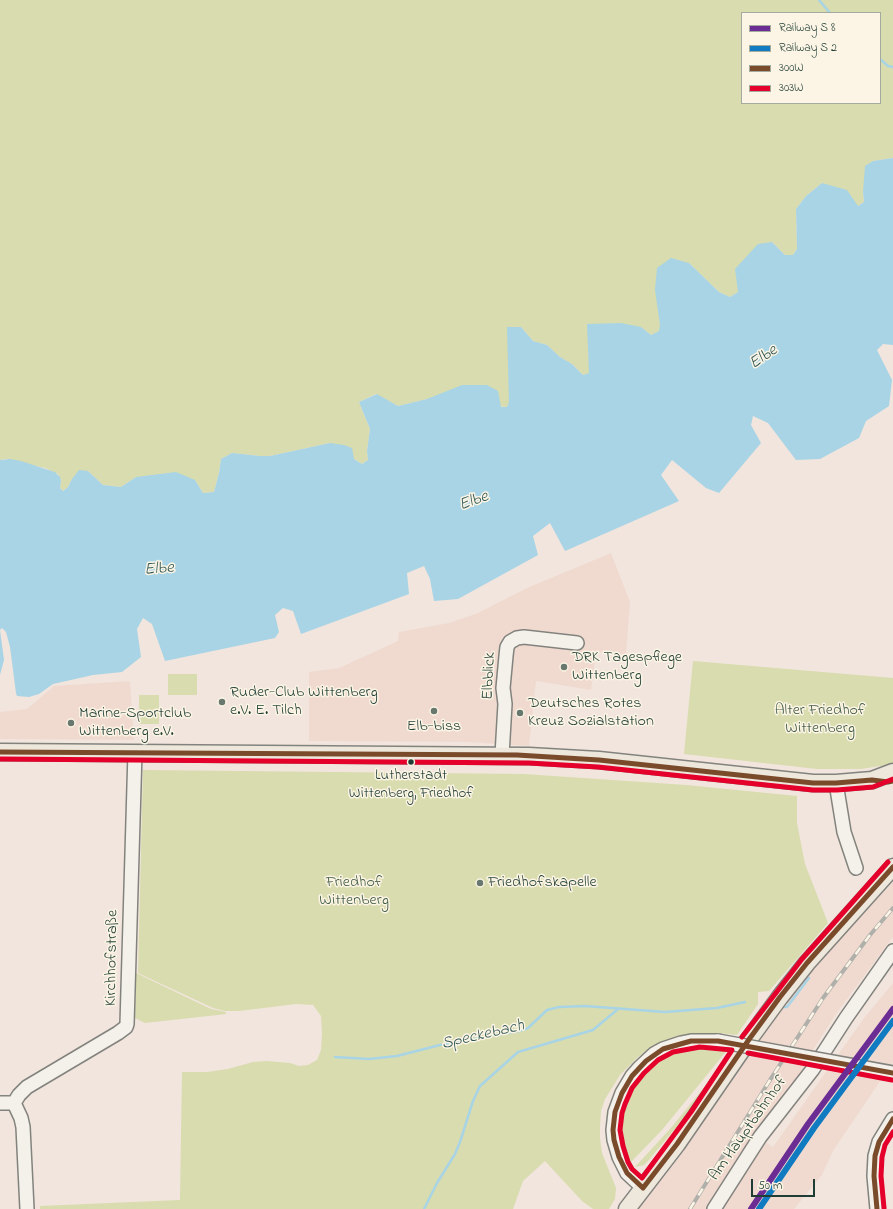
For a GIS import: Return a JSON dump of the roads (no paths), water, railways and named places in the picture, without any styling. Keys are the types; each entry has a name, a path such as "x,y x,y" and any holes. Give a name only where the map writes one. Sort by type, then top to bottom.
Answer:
{"main road":[{"path":"0,752 502,755 582,759 805,782 836,783 872,780 888,782 893,781"},
{"path":"872,780 893,772"},
{"path":"627,1209 677,1144 780,997 807,963 893,867"}],"street":[{"name":"Elbblick","path":"502,755 505,704 503,688 507,647 510,642 517,638 524,638 577,643"},
{"name":"Kirchhofstraße","path":"16,1108 19,1094 27,1087 118,1033 127,1024 135,752"},
{"path":"836,783 844,832 856,868"},
{"name":"Am Hauptbahnhof","path":"714,1209 760,1137 813,1070 846,1018 893,951"},
{"path":"643,1188 627,1173 620,1161 614,1135 614,1121 618,1102 632,1076 654,1054 663,1049 676,1044 691,1041 718,1041 893,1073"},
{"path":"0,1103 16,1108 23,1126 27,1209"},
{"path":"877,1209 874,1156 879,1142 893,1119"}],"water":[{"name":"Elbe","path":"893,158 893,345 883,344 877,350 892,380 889,406 866,421 859,438 820,459 796,460 768,423 753,416 751,425 761,443 719,493 706,488 672,460 661,475 679,501 565,551 550,523 533,536 538,555 458,599 434,601 430,579 424,566 407,573 409,594 301,634 293,611 283,608 275,615 279,632 275,638 165,661 152,624 143,618 137,629 141,657 122,672 93,675 53,684 39,694 29,697 17,696 10,647 6,632 2,628 0,630 0,460 10,459 21,461 55,472 60,477 60,488 63,491 68,487 79,470 88,471 103,485 121,487 136,477 176,472 195,480 203,493 214,492 221,459 232,453 270,456 330,443 352,448 354,459 362,464 368,460 367,451 370,429 359,402 377,394 398,406 427,399 462,385 487,385 498,391 501,407 507,407 509,402 507,327 521,327 533,341 547,345 560,357 572,364 583,375 589,373 587,324 621,323 641,327 651,335 659,331 660,325 655,290 657,268 671,258 689,263 719,292 730,297 738,292 735,269 758,244 772,242 785,255 793,255 797,249 796,209 806,196 822,183 847,190 858,206 864,202 863,192 865,166 873,161"},
{"path":"0,630 4,660 0,675"}],"waterway":[{"path":"819,0 829,12"},
{"path":"881,60 888,66 893,67"},
{"name":"Speckebach","path":"783,1007 787,1007 809,978"},
{"name":"Speckebach","path":"335,1057 369,1059 397,1056 440,1045 519,1031 528,1028 547,1010 559,1007 585,1006 665,1012 717,1008 745,1002"},
{"path":"424,1209 437,1183 455,1154 473,1101 480,1086 518,1052 593,1030 618,1009"}],"railway":[{"path":"690,1209 823,998 870,935 893,908"}],"place":[{"name":"DRK Tagespflege Wittenberg","path":"564,667"},
{"name":"Ruder-Club Wittenberg e.V. E. Tilch","path":"222,702"},
{"name":"Elb-biss","path":"434,711"},
{"name":"Deutsches Rotes Kreuz Sozialstation","path":"520,713"},
{"name":"Marine-Sportclub Wittenberg e.V.","path":"71,723"},
{"name":"Lutherstadt Wittenberg, Friedhof","path":"411,762"},
{"name":"Friedhofskapelle","path":"480,883"}],"park label":[{"name":"Alter Friedhof Wittenberg","path":"820,720"},
{"name":"Friedhof Wittenberg","path":"354,892"}]}
